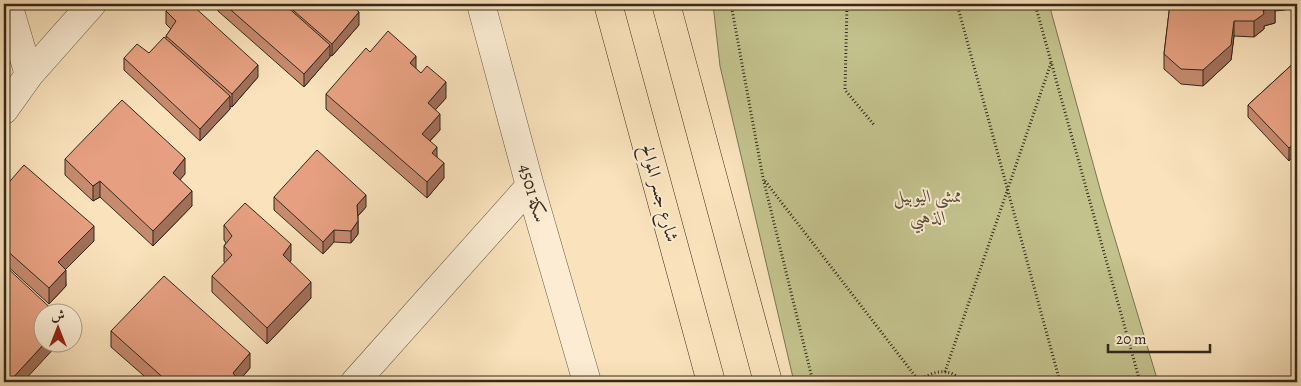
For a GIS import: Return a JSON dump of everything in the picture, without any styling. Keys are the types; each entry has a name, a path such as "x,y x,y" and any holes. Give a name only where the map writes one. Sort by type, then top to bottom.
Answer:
{"main road":[{"name":"شارع جسر الموالح","path":"608,4 710,382"},
{"path":"666,4 768,382"}],"street":[{"path":"8,4 29,75"},
{"path":"4,110 29,75 92,4"},
{"name":"سكة 4501","path":"481,4 586,382"},
{"path":"355,382 530,186"}],"path":[{"path":"731,4 763,178 813,382"},
{"path":"847,4 845,90 875,126"},
{"path":"957,4 1060,382"},
{"path":"1035,4 1140,382"},
{"path":"945,372 1051,63"},
{"path":"763,178 919,382 930,373 945,372 958,377 962,382"}],"green space":[{"name":"ممشى اليوبيل الذهبي","path":"713,4 1049,4 1102,196 1158,382 794,382 720,66"}],"building":[{"path":"173,4 191,4 258,65 232,94 166,36 176,21 166,11"},
{"path":"224,4 284,4 330,45 304,74"},
{"path":"286,4 349,4 359,12 332,44"},
{"path":"1170,4 1275,4 1275,8 1263,10 1264,14 1254,21 1234,21 1231,45 1203,70 1181,69 1164,54"},
{"path":"388,31 416,56 410,63 421,73 427,66 446,82 428,103 440,114 422,134 437,147 432,153 444,163 427,182 326,94 366,48 370,52"},
{"path":"164,37 230,96 200,129 124,58 137,44 149,53"},
{"path":"1297,60 1297,141 1289,148 1248,105"},
{"path":"122,100 185,158 173,173 192,191 153,231 100,181 93,186 65,159"},
{"path":"317,150 366,195 357,205 358,221 351,231 334,230 323,242 274,197"},
{"path":"24,165 94,226 58,262 66,270 49,288 4,248 4,188"},
{"path":"245,203 291,244 283,255 311,282 267,328 212,276 232,255 224,246 232,236 224,225"},
{"path":"4,265 46,304 32,304 32,354 35,354 9,382 4,382"},
{"path":"164,276 250,353 233,373 236,377 232,382 168,382 111,331"}]}
